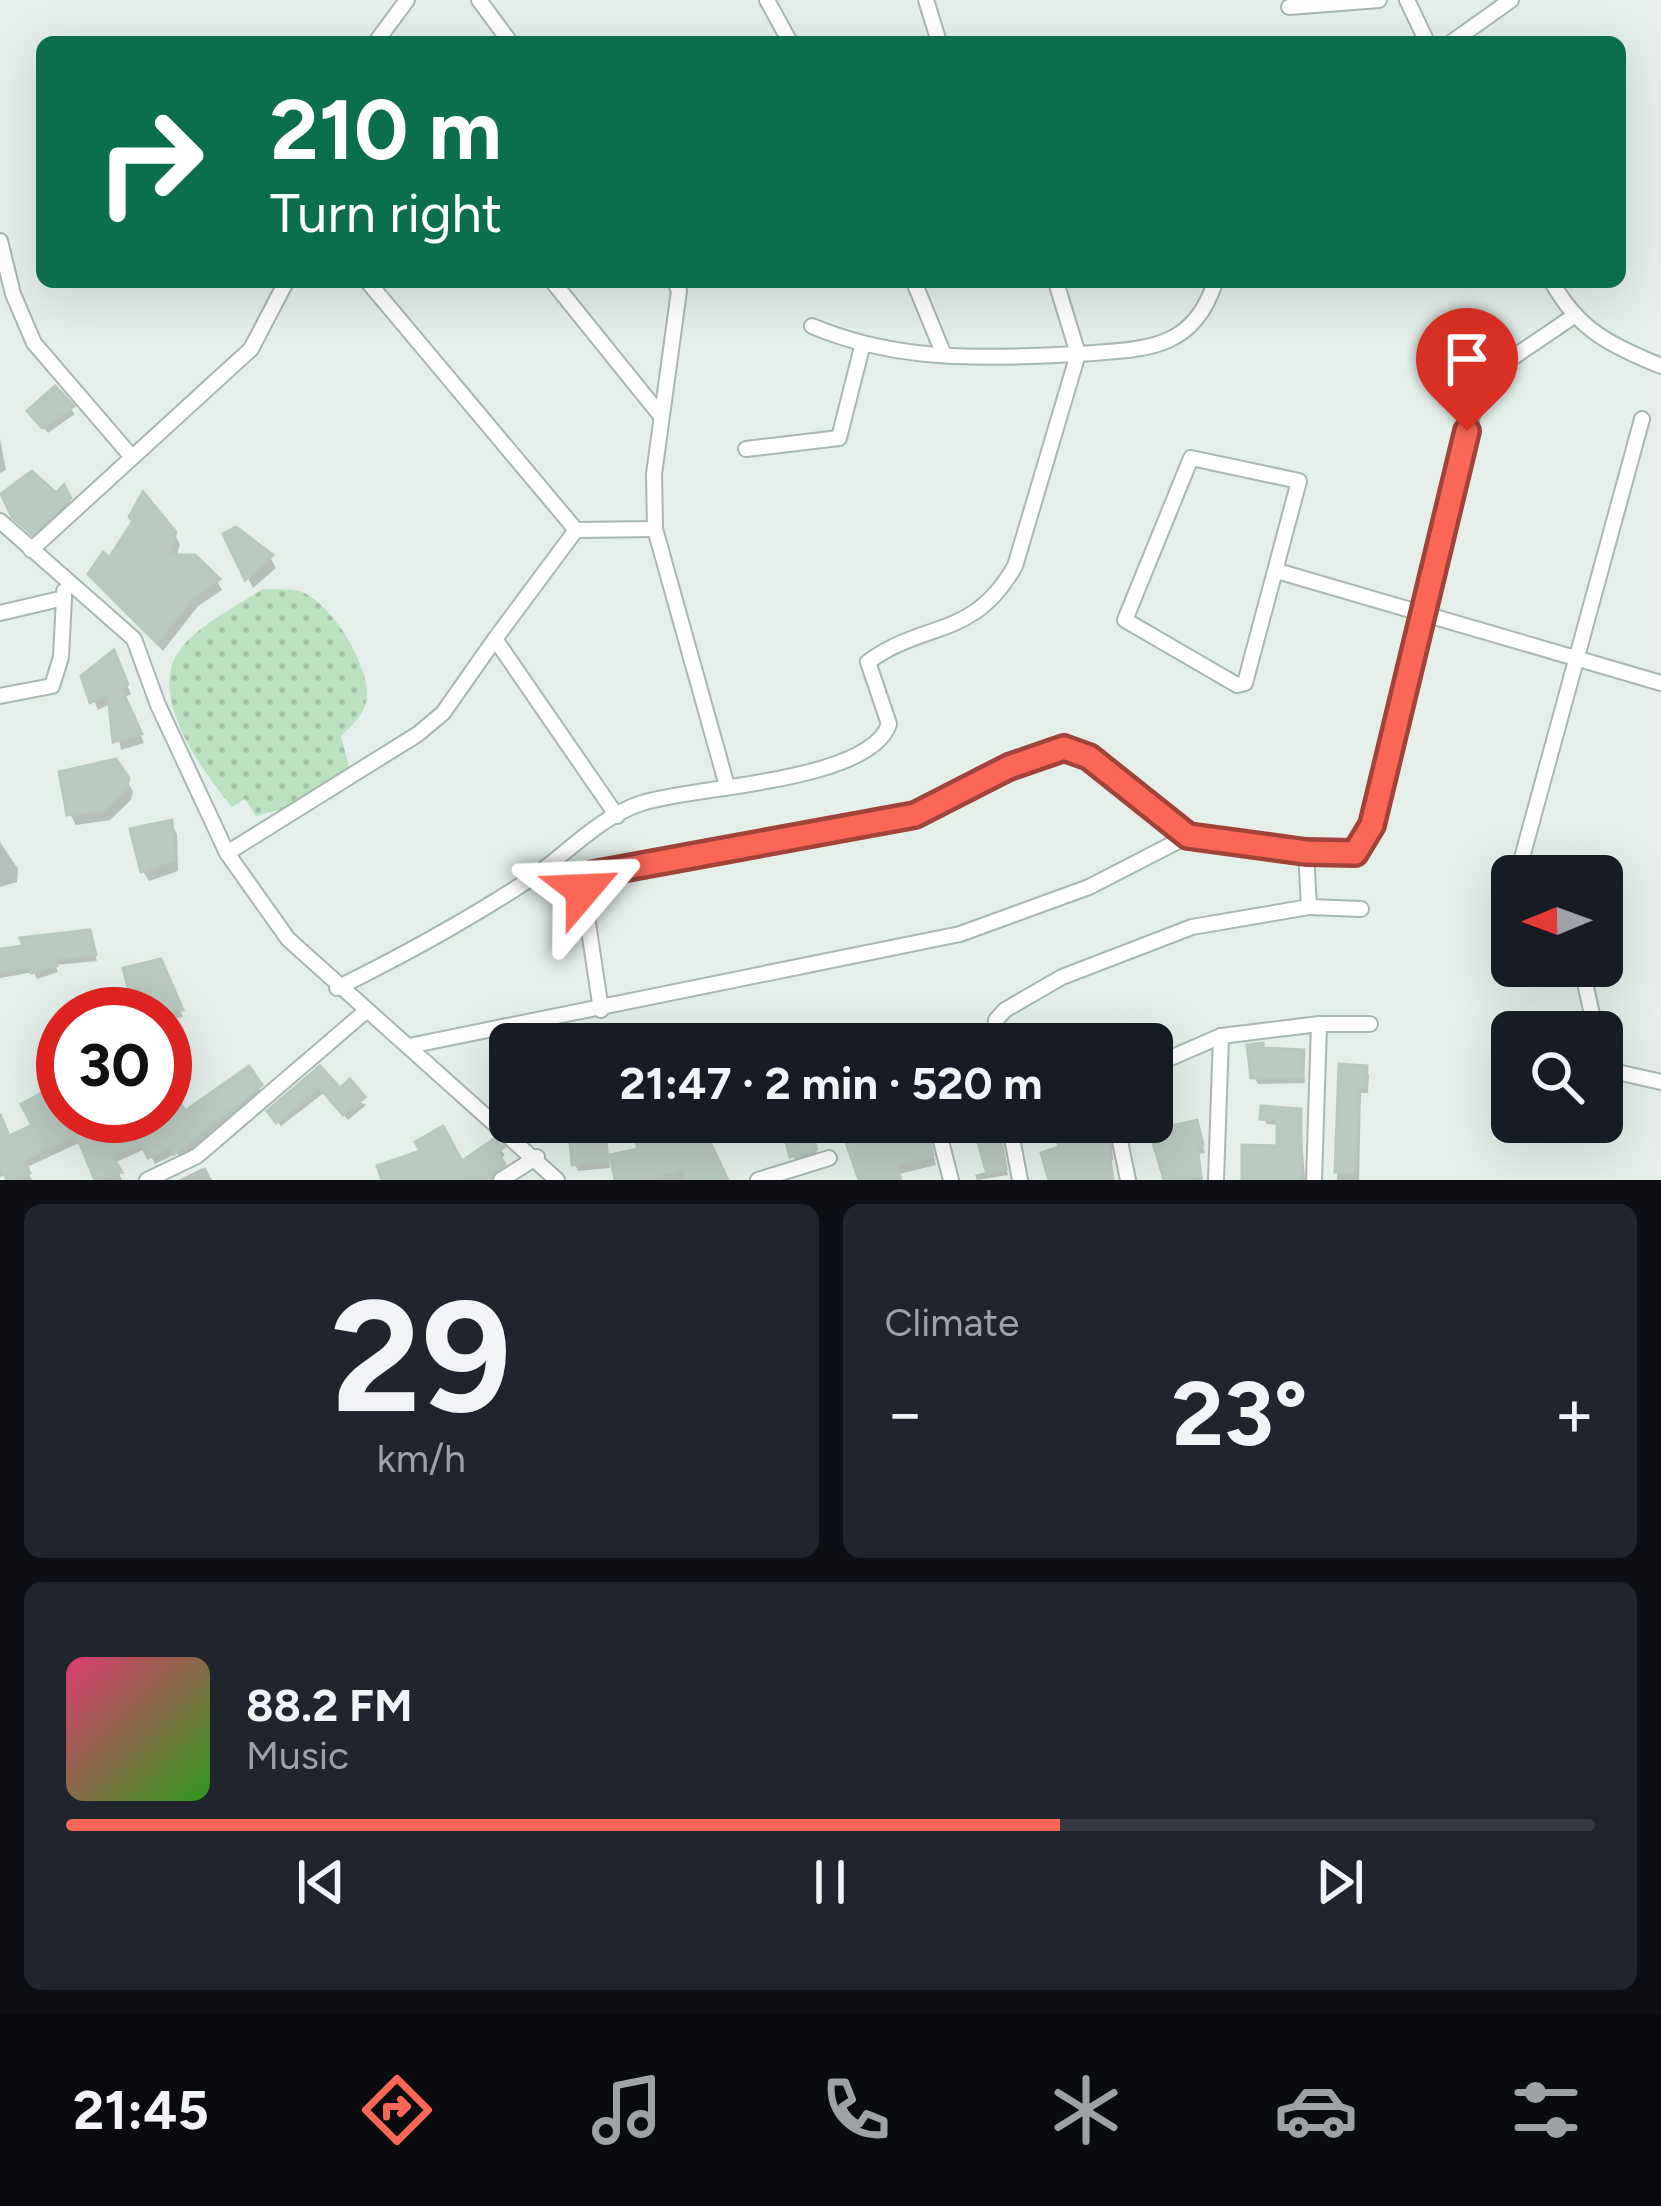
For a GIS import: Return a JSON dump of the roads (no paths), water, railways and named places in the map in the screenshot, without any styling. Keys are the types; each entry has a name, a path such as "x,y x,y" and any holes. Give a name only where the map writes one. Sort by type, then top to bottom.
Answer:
{"street":[{"path":"380,36 407,0"},
{"path":"479,0 506,36"},
{"path":"767,0 787,36"},
{"path":"926,0 937,36"},
{"path":"1289,7 1379,0"},
{"path":"1407,0 1424,36"},
{"path":"1460,36 1511,0"},
{"path":"0,242 13,294 34,343 131,456"},
{"path":"31,550 251,349 283,288"},
{"path":"373,288 576,530"},
{"path":"559,288 661,416"},
{"path":"678,288 661,416 656,530 728,786"},
{"path":"916,288 944,355"},
{"path":"337,988 526,883 640,803 842,761 886,733 889,724 868,662 981,611 1015,566 1078,354 1058,288"},
{"path":"812,326 862,347 944,355 1078,354 1166,345 1180,338 1211,288"},
{"path":"1556,288 1574,316 1605,344 1661,366"},
{"path":"602,1010 583,890 594,874 915,815 1009,767 1064,748 1089,757 1188,836 1340,856 1355,853 1365,843 1427,615 1480,379 1574,316"},
{"path":"746,449 839,439 862,347"},
{"path":"1522,855 1642,418"},
{"path":"1191,458 1299,481 1277,572 1245,683 1237,685 1125,620 1191,458"},
{"path":"0,521 134,639 158,705 227,853 288,939 337,988 489,1118"},
{"path":"576,530 656,530"},
{"path":"227,853 418,734 443,713 576,530"},
{"path":"1277,572 1661,683"},
{"path":"0,696 52,686 61,657 63,580"},
{"path":"0,614 64,598"},
{"path":"495,639 617,816"},
{"path":"410,1046 960,934 1089,887 1188,836"},
{"path":"1306,852 1309,907"},
{"path":"996,1023 1005,1010 1062,977 1192,927 1309,907 1361,909"},
{"path":"147,1180 197,1156 366,1011"},
{"path":"1173,1057 1221,1036 1319,1024 1370,1024"},
{"path":"1314,1180 1319,1024"},
{"path":"1216,1180 1221,1036"},
{"path":"1623,1073 1661,1082"},
{"path":"519,1143 556,1180"},
{"path":"942,1143 951,1180"},
{"path":"1016,1143 1021,1180"},
{"path":"1120,1143 1128,1180"},
{"path":"501,1180 537,1157"},
{"path":"758,1180 829,1158"}]}
